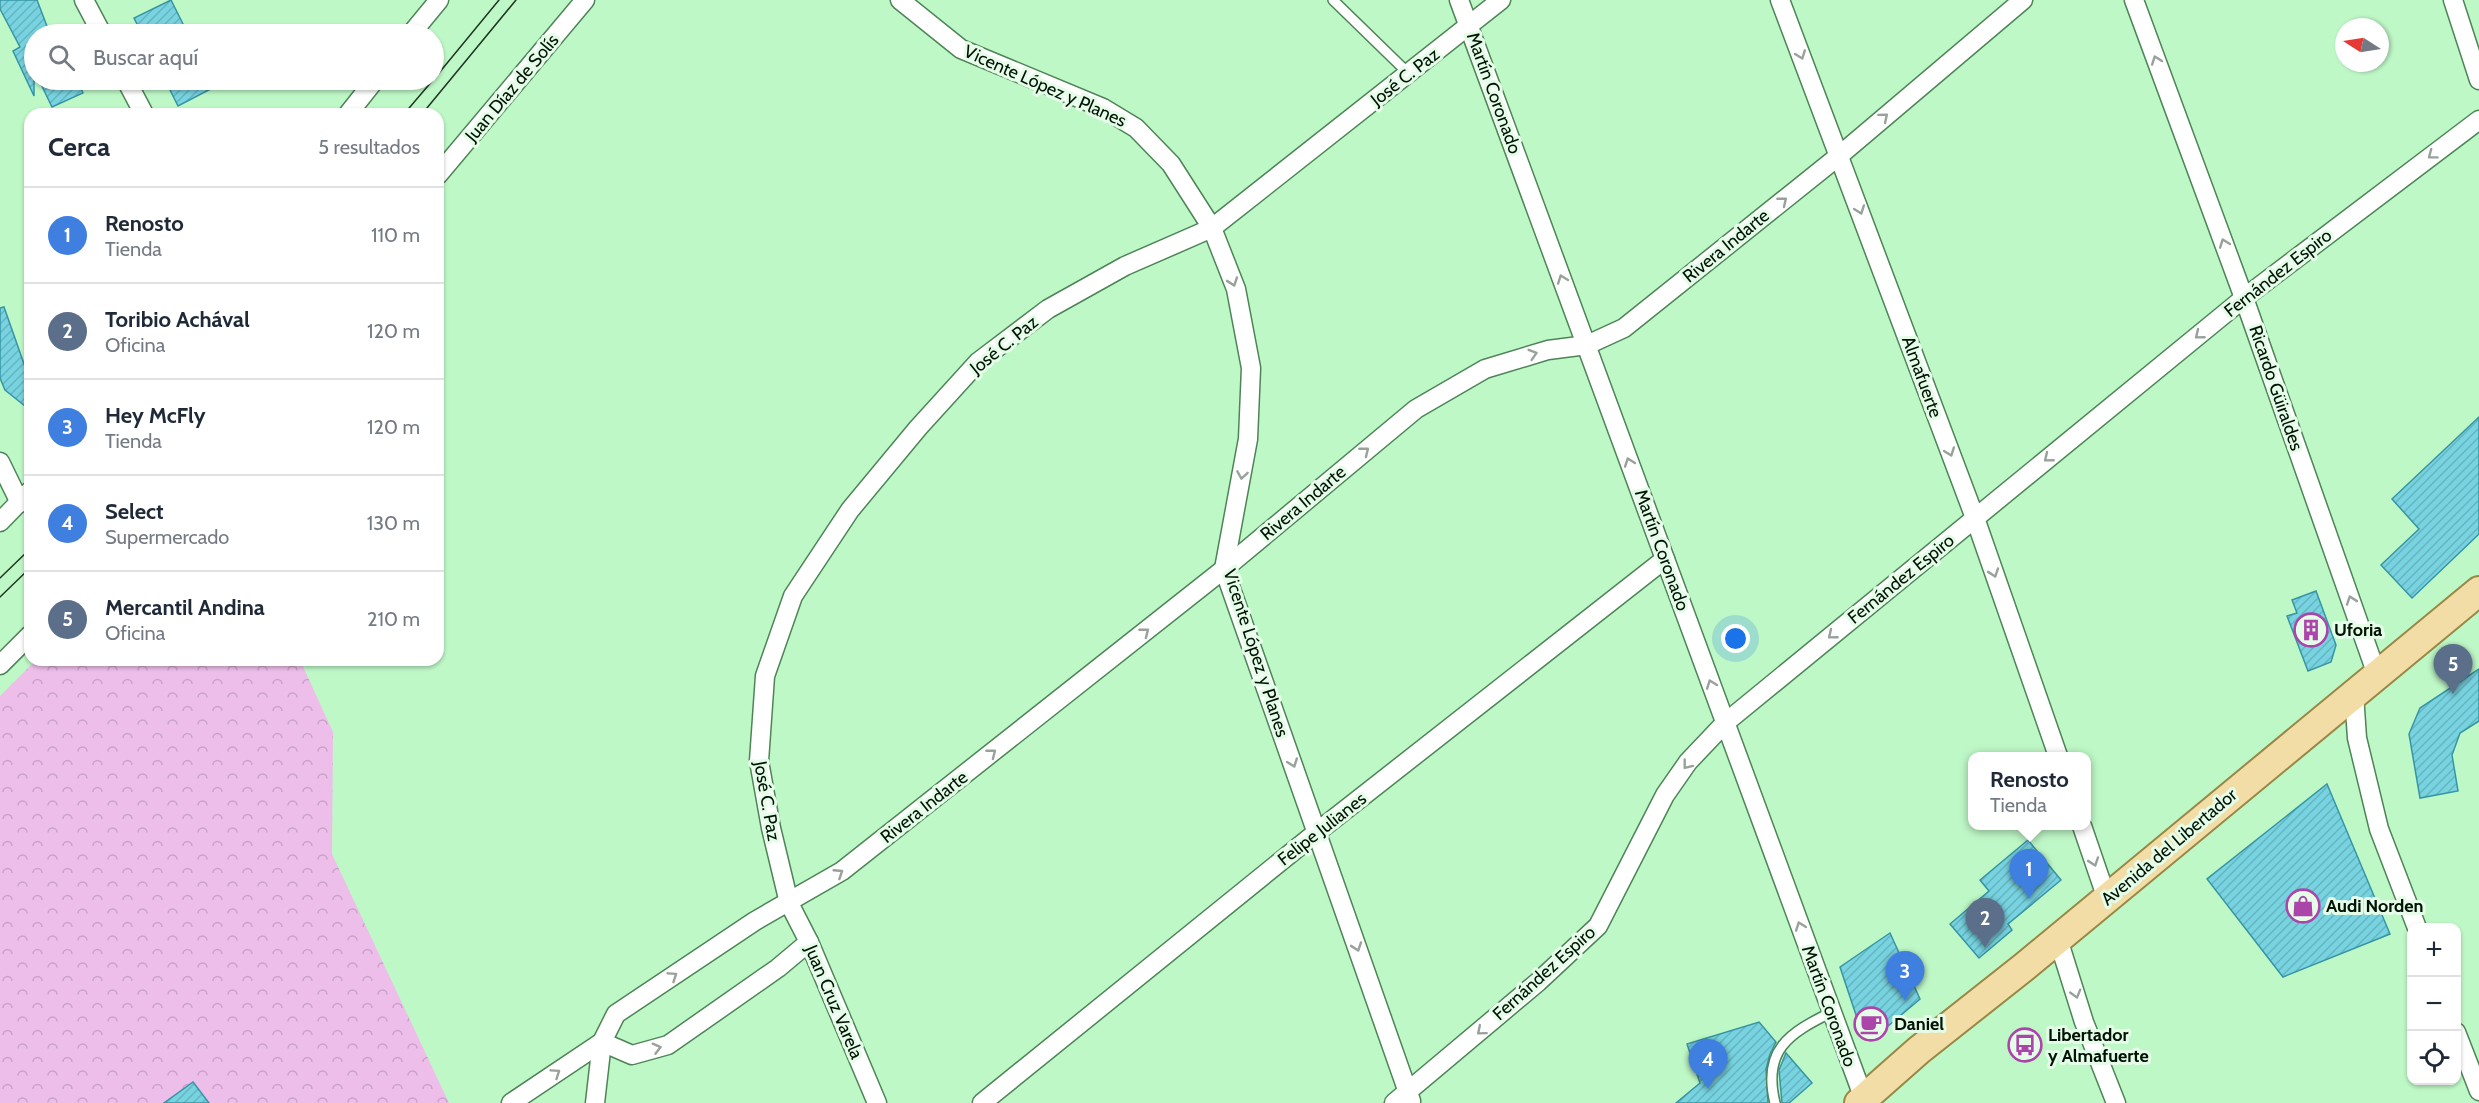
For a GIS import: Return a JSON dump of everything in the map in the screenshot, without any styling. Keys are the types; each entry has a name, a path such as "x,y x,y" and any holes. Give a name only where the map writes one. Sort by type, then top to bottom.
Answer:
{"main road":[{"name":"Avenida del Libertador","path":"1862,1101 1919,1050 2107,899 2479,591"}],"street":[{"path":"84,0 97,24"},
{"path":"419,24 439,0"},
{"name":"Juan Díaz de Solís","path":"444,169 585,0"},
{"name":"Vicente López y Planes","path":"900,0 961,49 1103,108 1137,128 1171,164 1212,228 1236,289 1251,368 1248,439 1224,569 1317,831 1404,1100"},
{"name":"Martín Coronado","path":"1459,0 1832,1012 1862,1101"},
{"name":"José C. Paz","path":"789,903 771,828 759,761 765,676 793,596 858,501 918,428 978,362 1057,304 1125,266 1212,228 1501,0"},
{"name":"Almafuerte","path":"1780,0 1975,518 2057,752"},
{"name":"Rivera Indarte","path":"510,1103 602,1042 616,1014 755,921 842,871 1224,569 1416,409 1485,369 1548,350 1587,345 1624,328 1840,155 2023,0"},
{"name":"Ricardo Güiraldes","path":"2134,0 2244,298 2377,675"},
{"path":"2453,0 2479,80"},
{"path":"131,90 141,108"},
{"path":"353,108 367,90"},
{"name":"Fernández Espiro","path":"1404,1100 1598,926 1665,795 1688,762 1725,723 2244,298 2479,120"},
{"path":"0,462 24,496"},
{"path":"0,522 24,498"},
{"name":"Felipe Julianes","path":"982,1103 1317,831 1665,559"},
{"path":"0,664 24,641"},
{"path":"2354,694 2357,738 2379,829 2415,923"},
{"path":"2084,830 2107,899"},
{"name":"Juan Cruz Varela","path":"789,903 809,942 877,1103"},
{"path":"2058,939 2084,1022 2116,1103"},
{"path":"595,1103 602,1042 632,1055 668,1045 778,968 809,942"},
{"path":"2461,1043 2479,1091"}],"lane":[{"path":"1333,0 1409,74"},
{"path":"1775,1103 1772,1089 1776,1055 1791,1034 1832,1012"}],"green space":[{"path":"30,666 303,666 333,732 332,854 449,1103 0,1103 0,696"}],"building":[{"path":"0,0 37,0 46,24 24,24 24,75 13,51 20,47 0,9"},
{"path":"171,0 183,24 137,24 134,18"},
{"path":"44,90 82,90 83,93 52,107"},
{"path":"170,90 209,90 178,106"},
{"path":"4,307 24,364 24,405 5,390 0,378 0,308"},
{"path":"2479,417 2479,534 2412,598 2381,565 2419,529 2392,499"},
{"name":"Uforia","path":"2316,591 2336,645 2331,662 2308,671 2287,616 2297,613 2292,600"},
{"path":"2479,669 2479,721 2460,733 2452,755 2458,791 2420,798 2409,734 2420,708"},
{"name":"Audi Norden","path":"2327,784 2390,934 2283,977 2207,879"},
{"path":"2028,840 2061,880 2008,924 2012,930 1979,958 1950,924 1989,891 1980,880"},
{"path":"1890,933 1920,999 1881,1032 1861,1030 1840,967"},
{"path":"1759,1022 1776,1042 1766,1069 1768,1103 1676,1103 1700,1083 1687,1044"},
{"path":"1786,1053 1812,1083 1789,1103 1782,1103 1779,1070"},
{"path":"193,1082 209,1103 164,1103"}],"tram line":[{"path":"444,67 499,0"},
{"path":"444,87 516,0"},
{"path":"409,108 424,90"},
{"path":"427,108 442,90"},
{"path":"0,578 24,555"},
{"path":"0,597 24,574"}],"place":[{"name":"Uforia","path":"2311,630"},
{"name":"Mercantil Andina","path":"2453,694"},
{"name":"Renosto","path":"2029,899"},
{"name":"Audi Norden","path":"2303,906"},
{"name":"Toribio Achával","path":"1985,948"},
{"name":"Hey McFly","path":"1905,1001"},
{"name":"Daniel","path":"1871,1024"},
{"name":"Libertador y Almafuerte","path":"2025,1045"},
{"name":"Select","path":"1708,1089"}]}
